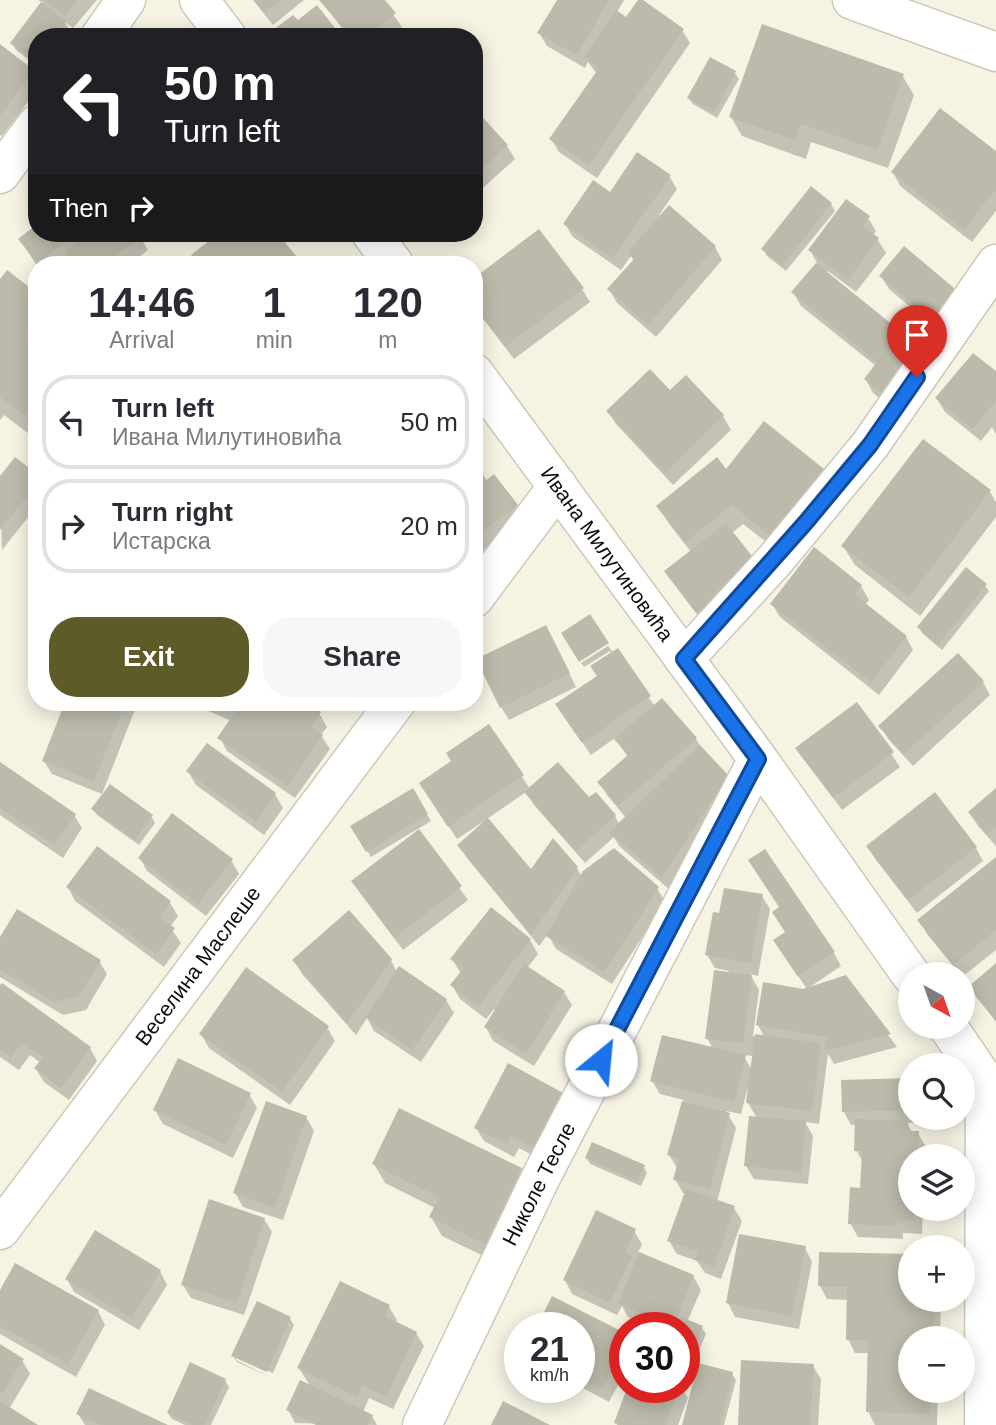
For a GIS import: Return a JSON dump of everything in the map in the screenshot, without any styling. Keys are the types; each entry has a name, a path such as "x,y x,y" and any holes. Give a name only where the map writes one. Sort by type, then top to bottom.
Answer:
{"street":[{"path":"106,28 126,0"},
{"path":"200,0 220,28"},
{"path":"852,0 996,52"},
{"path":"0,174 28,136"},
{"path":"684,659 775,560 870,445 996,264"},
{"name":"Ивана Милутиновића","path":"483,385 758,759 902,962"},
{"path":"483,586 558,486"},
{"name":"Веселина Маслеше","path":"0,1230 389,711"},
{"name":"Николе Тесле","path":"422,1425 541,1177 758,759"},
{"path":"958,1040 991,1083 984,1425"}],"building":[{"path":"45,0 78,0 65,16"},
{"path":"254,0 280,0 265,13"},
{"path":"319,0 385,0 396,13 378,28 343,28"},
{"path":"557,0 609,0 577,55 537,33"},
{"path":"638,0 643,0 684,29 589,165 549,139 599,68 584,58 616,10 626,17"},
{"path":"41,2 66,21 61,28 28,28 28,57 10,43"},
{"path":"317,5 335,28 276,28 293,15 298,20"},
{"path":"762,24 904,74 877,150 801,124 795,140 729,117"},
{"path":"0,44 28,65 28,78 0,116"},
{"path":"710,57 736,71 714,113 687,98"},
{"path":"940,108 996,151 996,188 964,230 891,172"},
{"path":"483,118 508,145 483,168"},
{"path":"637,152 671,175 613,258 563,224 593,180 610,192"},
{"path":"811,186 832,203 782,266 761,249"},
{"path":"846,199 870,216 863,226 879,238 848,280 808,250"},
{"path":"669,205 716,246 648,325 607,289 634,259 627,253"},
{"path":"539,229 584,288 505,347 483,318 483,271"},
{"path":"28,231 28,242 65,242 48,256 32,256 18,239"},
{"path":"77,242 134,242 116,256 69,256 65,251"},
{"path":"208,242 285,242 296,256 192,256"},
{"path":"904,246 966,298 941,328 879,276"},
{"path":"816,263 925,351 887,398 864,379 877,362 791,292"},
{"path":"7,270 28,286 28,334 25,337 28,339 28,411 24,416 0,397 0,279"},
{"path":"973,353 996,371 996,400 973,429 935,398"},
{"path":"650,369 670,390 686,375 724,415 665,473 606,411"},
{"path":"764,421 829,473 775,540 732,505 685,542 656,506 717,457 726,469"},
{"path":"923,439 991,490 909,597 841,546"},
{"path":"15,457 28,467 28,495 0,530 0,476"},
{"path":"494,474 518,505 483,531 483,483"},
{"path":"726,523 759,565 696,613 664,571"},
{"path":"814,547 862,585 855,595 907,636 871,682 770,604"},
{"path":"966,567 987,584 938,645 917,627"},
{"path":"590,614 609,643 579,662 561,633"},
{"path":"546,625 570,673 500,708 483,673 483,656"},
{"path":"618,648 651,696 582,743 555,704 597,676 590,666"},
{"path":"958,653 984,681 904,754 878,726"},
{"path":"662,698 697,738 618,806 597,782 628,755 614,739"},
{"path":"857,702 894,752 833,798 795,748"},
{"path":"61,711 122,711 94,781 42,761"},
{"path":"236,711 321,712 311,726 323,735 287,786 217,738"},
{"path":"489,724 524,775 448,827 419,783 451,761 446,753"},
{"path":"207,743 276,793 256,822 186,771"},
{"path":"700,745 728,775 662,878 609,832"},
{"path":"0,762 76,814 55,845 0,808"},
{"path":"558,762 589,797 596,792 616,815 576,851 524,792"},
{"path":"110,784 153,815 135,840 91,809"},
{"path":"413,788 428,814 366,852 350,826"},
{"path":"996,788 996,827 987,834 968,812"},
{"path":"935,792 977,847 908,900 866,846"},
{"path":"172,813 233,859 198,904 138,858"},
{"path":"488,818 531,869 553,838 578,867 531,935 457,845"},
{"path":"419,829 462,886 394,938 351,881"},
{"path":"97,846 171,901 160,917 175,928 156,954 66,887"},
{"path":"614,848 659,887 604,972 546,936 583,871"},
{"path":"765,849 835,952 798,977 773,940 785,932 772,912 779,907 748,860"},
{"path":"996,857 996,930 957,962 951,962 917,920"},
{"path":"724,888 763,894 751,963 705,955 713,912 719,913"},
{"path":"491,907 531,939 478,1007 450,985 463,969 450,959"},
{"path":"17,909 101,960 78,997 54,1002 0,969 0,937"},
{"path":"349,910 392,959 347,1023 292,960"},
{"path":"996,963 996,1021 975,996 975,981"},
{"path":"524,964 565,991 526,1054 484,1027"},
{"path":"399,966 447,999 412,1050 365,1017"},
{"path":"246,967 329,1026 282,1092 199,1034"},
{"path":"714,970 752,975 743,1043 705,1039"},
{"path":"846,975 891,1034 824,1051 827,1037 756,1025 763,982 803,989"},
{"path":"2,983 91,1047 61,1088 34,1068 43,1057 22,1043 11,1058 0,1050"},
{"path":"755,1034 821,1043 812,1111 746,1103"},
{"path":"662,1035 746,1055 734,1102 650,1081"},
{"path":"178,1058 251,1093 226,1145 153,1110"},
{"path":"508,1063 567,1095 537,1150 511,1136 507,1145 474,1128"},
{"path":"898,1078 898,1110 842,1112 841,1080"},
{"path":"266,1101 307,1116 275,1208 233,1193"},
{"path":"682,1101 730,1113 710,1189 673,1180 679,1158 667,1155"},
{"path":"399,1108 522,1168 485,1244 429,1217 439,1197 372,1164"},
{"path":"749,1116 806,1121 801,1172 744,1166"},
{"path":"855,1119 898,1121 898,1130 919,1131 918,1144 898,1144 896,1226 848,1224 850,1187 860,1188 862,1151 854,1151"},
{"path":"592,1142 645,1165 637,1181 585,1158"},
{"path":"686,1189 735,1206 714,1267 695,1260 698,1251 667,1241"},
{"path":"209,1199 265,1218 237,1303 181,1285"},
{"path":"596,1210 636,1229 625,1252 632,1256 610,1303 563,1280"},
{"path":"95,1230 161,1270 131,1318 65,1279"},
{"path":"739,1234 806,1246 792,1316 726,1303"},
{"path":"639,1252 694,1275 679,1312 638,1312 618,1304"},
{"path":"819,1252 898,1254 898,1312 934,1312 933,1326 898,1326 898,1403 930,1403 930,1414 866,1412 868,1340 846,1340 847,1287 818,1286"},
{"path":"15,1263 99,1310 68,1364 0,1326 0,1290"},
{"path":"340,1281 390,1305 385,1316 417,1332 386,1397 362,1385 357,1397 297,1368"},
{"path":"552,1296 584,1312 544,1312"},
{"path":"257,1301 291,1317 267,1372 231,1356"},
{"path":"595,1318 609,1325 609,1376 602,1390 595,1386"},
{"path":"0,1344 24,1359 2,1394 0,1393"},
{"path":"741,1360 814,1364 810,1425 738,1425"},
{"path":"190,1362 226,1379 205,1425 193,1425 167,1413"},
{"path":"700,1364 733,1372 720,1425 682,1425 688,1403 700,1403"},
{"path":"300,1380 373,1415 368,1425 316,1425 286,1410"},
{"path":"89,1388 168,1425 100,1425 76,1414"},
{"path":"0,1401 38,1425 0,1425"},
{"path":"503,1401 550,1425 491,1425"},
{"path":"621,1403 674,1403 666,1425 614,1423"}],"route":[{"path":"601,1060 758,759 684,659 775,560 870,445 917,377"}]}
